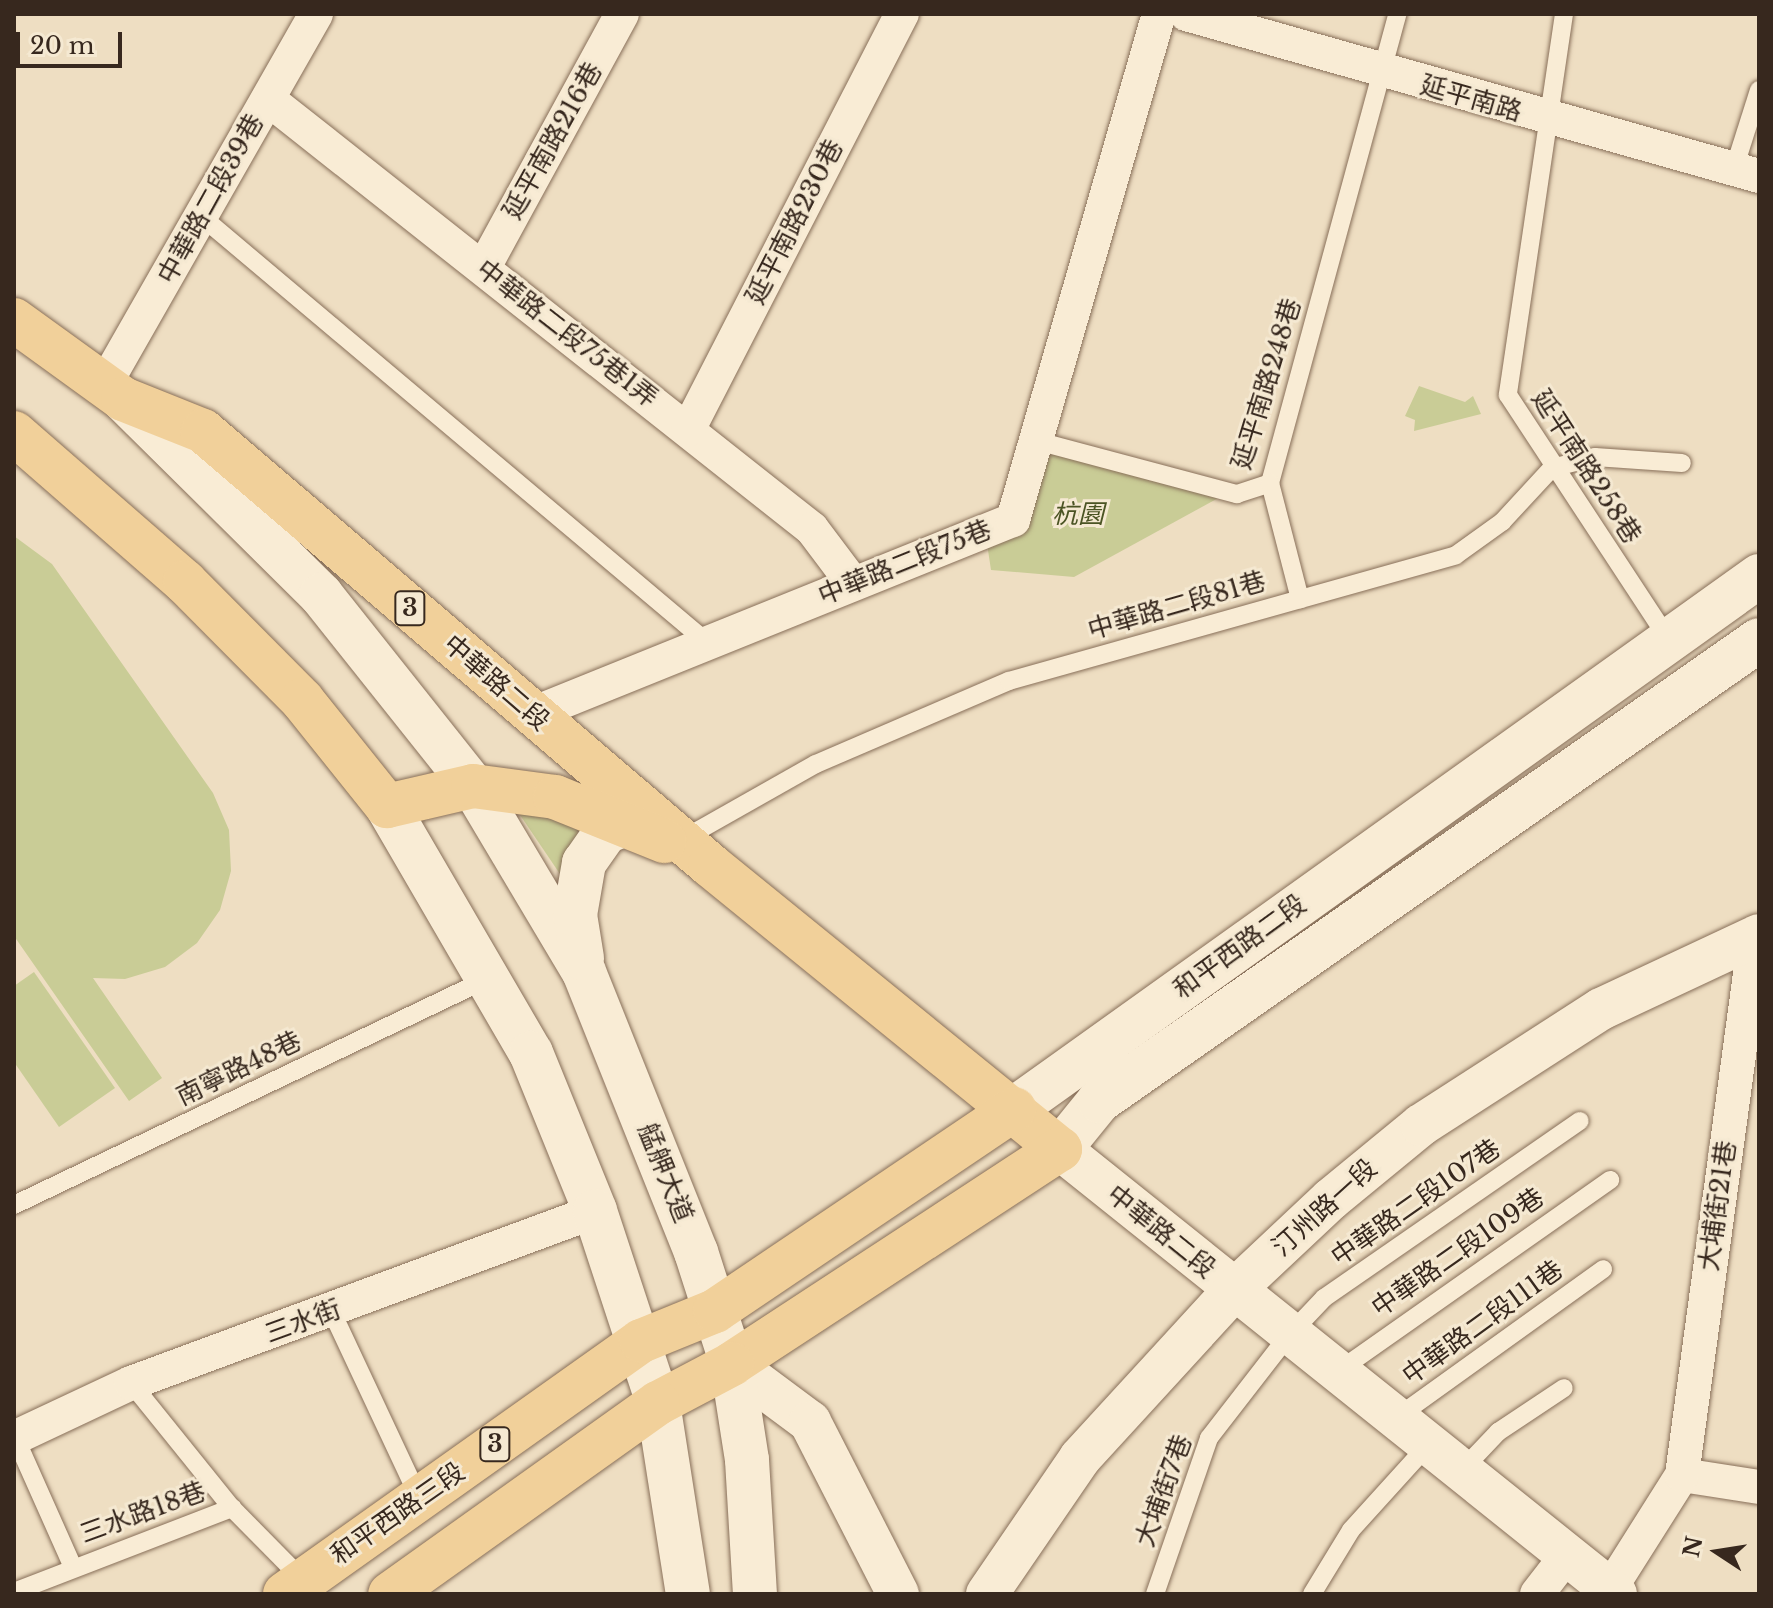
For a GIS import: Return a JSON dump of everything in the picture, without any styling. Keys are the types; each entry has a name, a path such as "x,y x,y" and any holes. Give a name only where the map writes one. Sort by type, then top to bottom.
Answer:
{"main road":[{"name":"中華路二段","path":"14,320 114,391 321,595 473,786"},
{"name":"中華路二段","path":"114,391 203,431 532,714 1060,1149"},
{"path":"14,433 196,593 302,700 387,806 531,1053 595,1211 641,1341 658,1403 688,1594"},
{"name":"和平西路二段","path":"715,1311 1014,1109 1759,576"},
{"name":"和平西路二段","path":"732,1364 1060,1149 1099,1101 1759,640"},
{"name":"中華路二段","path":"387,806 473,786 555,797 697,852"},
{"name":"艋舺大道","path":"473,786 584,972 715,1311 732,1364 747,1460 755,1594"},
{"path":"584,972 578,883 596,843 627,823"},
{"name":"和平西路三段","path":"308,1582 419,1498 641,1341 715,1311"},
{"name":"3","path":"390,1594 658,1403 732,1364"}],"street":[{"name":"中華路二段39巷","path":"114,391 202,217 316,14"},
{"name":"延平南路216巷","path":"484,267 622,14"},
{"name":"延平南路230巷","path":"688,430 902,14"},
{"name":"中華路二段75巷","path":"532,714 709,644 852,582 1013,520 1041,442 1159,14"},
{"name":"延平南路","path":"1186,14 1551,122 1746,173"},
{"name":"中華路二段75巷1弄","path":"268,99 812,529 852,582"},
{"name":"汀州路一段","path":"987,1594 1080,1458 1233,1291 1421,1125 1601,1009 1757,936"},
{"name":"大埔街21巷","path":"1682,1475 1757,936"},
{"name":"中華路二段","path":"1060,1149 1233,1291 1613,1591"},
{"name":"三水街","path":"15,1437 131,1383 332,1312 595,1211"},
{"path":"732,1364 810,1422 898,1594"},
{"path":"1613,1591 1682,1475 1759,1487"},
{"path":"1537,1594 1568,1554"}],"lane":[{"name":"延平南路248巷","path":"1041,442 1237,494 1270,483 1397,14"},
{"name":"延平南路258巷","path":"1564,14 1551,122 1508,395 1552,468 1668,639"},
{"path":"1746,173 1759,90"},
{"path":"202,217 709,644"},
{"path":"1552,468 1595,457 1682,463"},
{"name":"中華路二段81巷","path":"697,852 816,764 1009,681 1456,555 1502,522 1552,468"},
{"path":"1270,483 1300,599"},
{"name":"南寧路48巷","path":"14,1205 487,979"},
{"name":"中華路二段107巷","path":"1289,1335 1324,1298 1580,1121"},
{"name":"中華路二段109巷","path":"1337,1372 1610,1180"},
{"name":"中華路二段111巷","path":"1394,1419 1603,1269"},
{"path":"332,1312 419,1498"},
{"name":"大埔街7巷","path":"1155,1594 1209,1438 1289,1335"},
{"path":"131,1383 232,1508 308,1582"},
{"path":"1461,1471 1498,1432 1564,1388"},
{"name":"三水路18巷","path":"15,1437 73,1567"},
{"path":"1312,1594 1351,1530 1428,1445"},
{"name":"三水路18巷","path":"14,1592 232,1508"}],"green space":[{"path":"1419,386 1465,402 1473,396 1481,414 1414,431 1415,420 1405,416"},
{"name":"杭園","path":"1044,452 1222,496 1074,577 991,570 986,537"},
{"path":"14,536 52,564 213,793 229,830 231,871 220,910 197,943 165,967 125,979 93,978 162,1078 129,1101 14,936"},
{"path":"518,812 577,821 582,833 562,877"},
{"path":"34,972 115,1088 59,1127 14,1062 14,986"}]}
